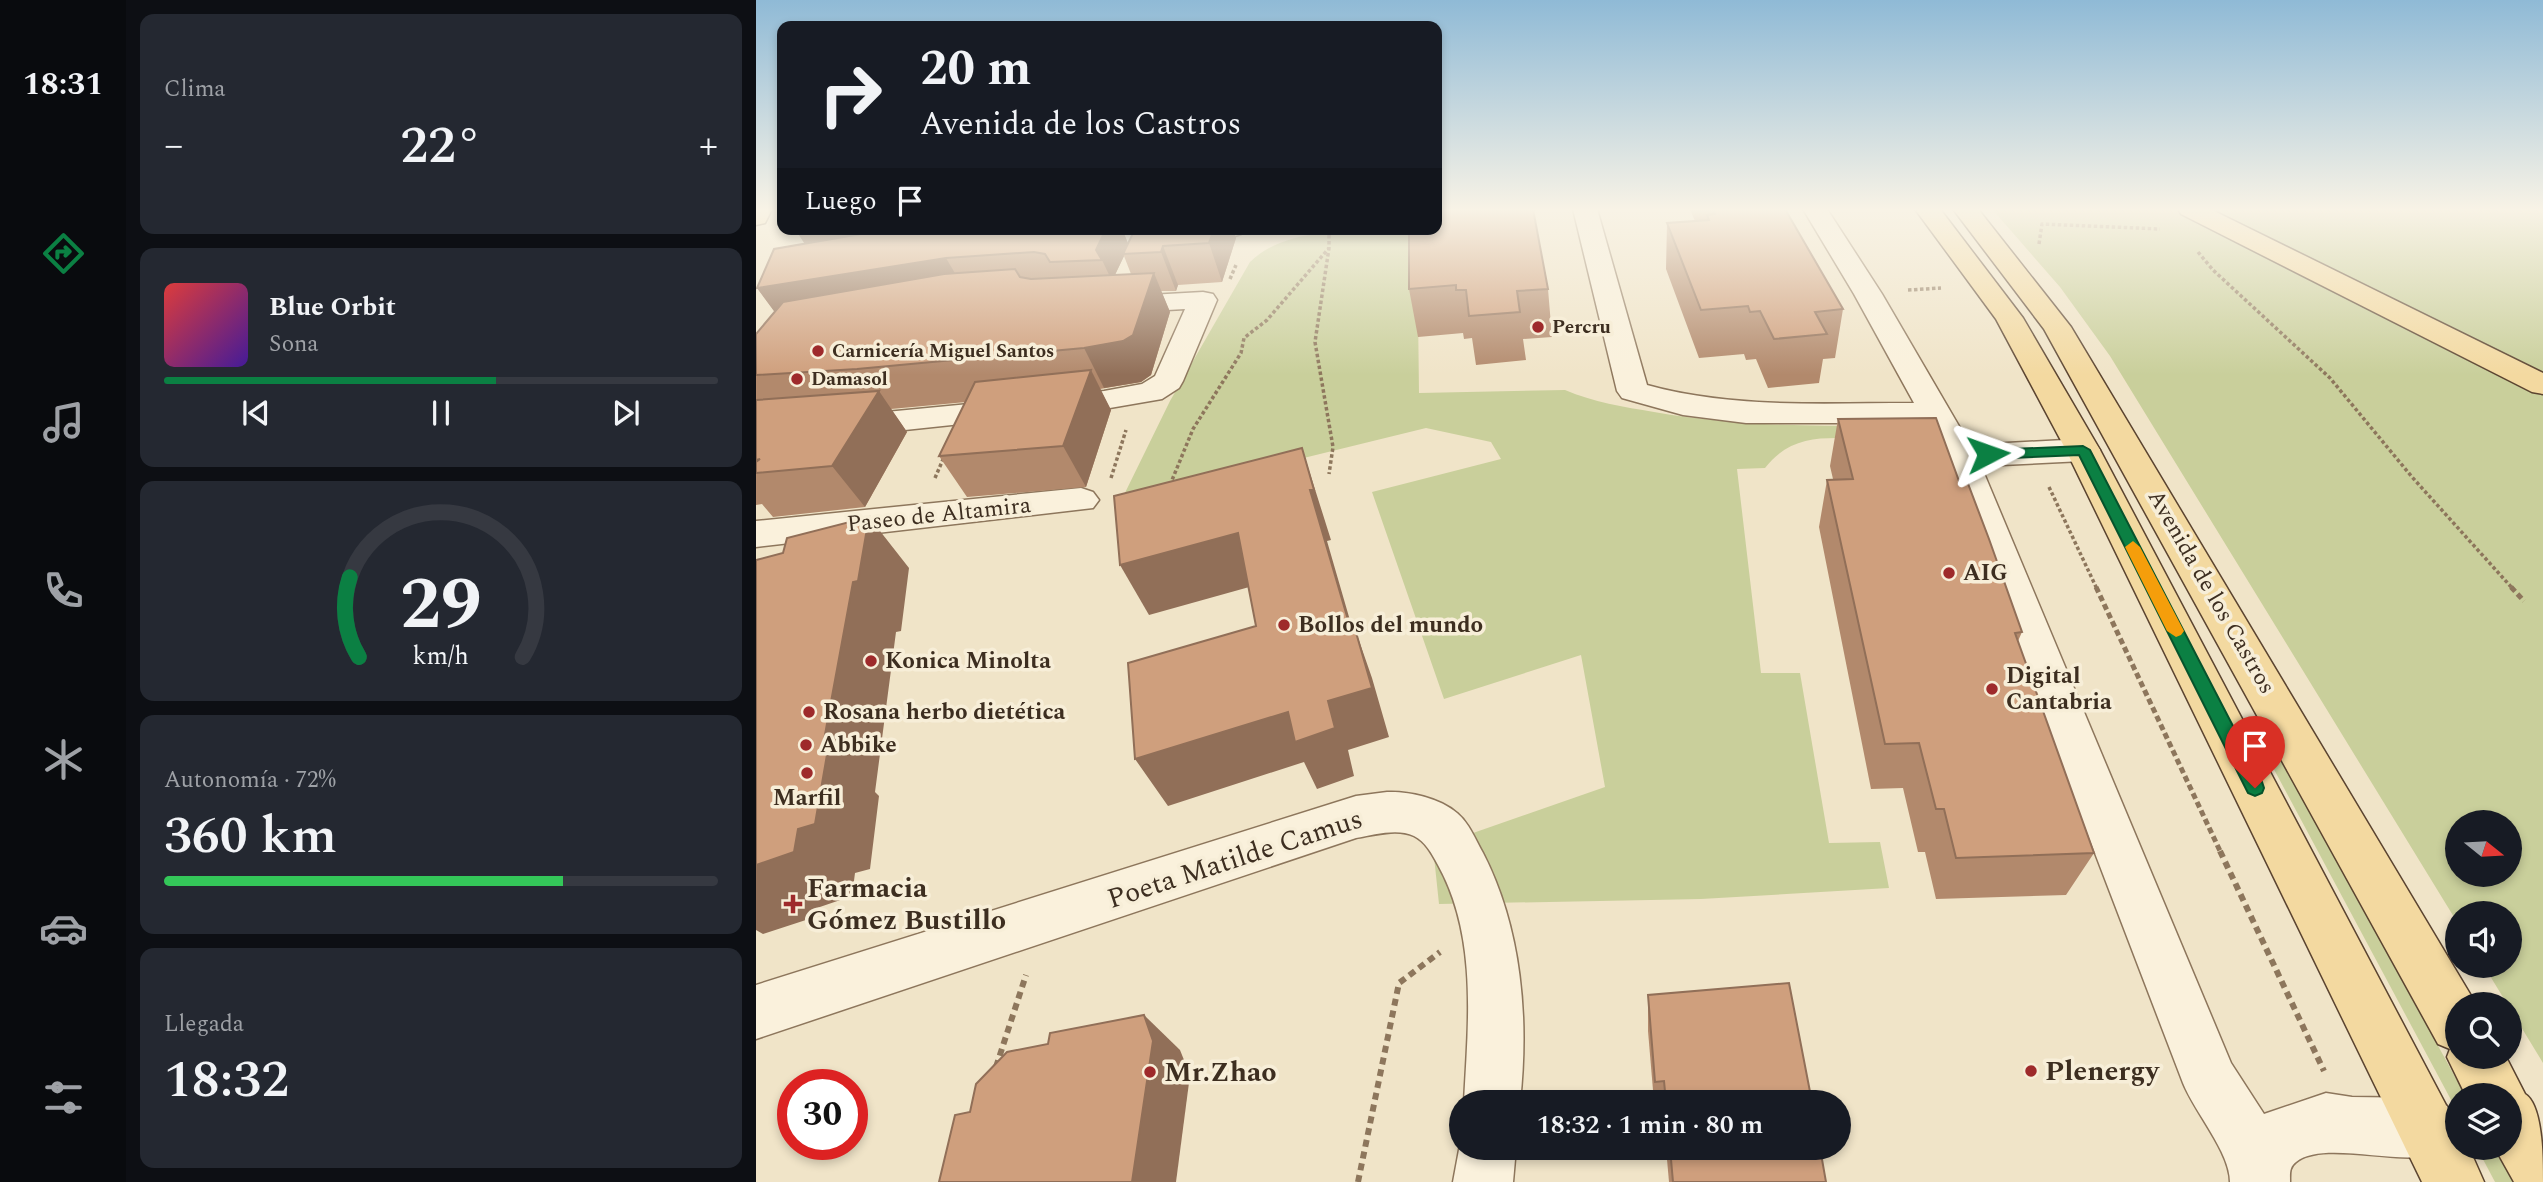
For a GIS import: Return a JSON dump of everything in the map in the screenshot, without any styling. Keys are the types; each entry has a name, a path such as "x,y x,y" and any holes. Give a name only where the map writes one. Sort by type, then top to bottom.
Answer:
{"main road":[{"name":"Avenida de los Castros","path":"1968,264 2009,318 2083,450 2454,1182"},
{"name":"Avenida de los Castros","path":"2008,264 2057,327 2445,1004"},
{"path":"2301,264 2543,385"},
{"path":"2351,264 2543,357"},
{"path":"2522,1139 2543,1177"}],"street":[{"path":"1600,264 1633,391 1683,405 1746,412 1936,413"},
{"path":"1849,264 1960,456 2211,1083 2260,1172"},
{"path":"756,430 886,422 1151,393 1168,381 1203,300 1089,306"},
{"path":"1960,456 2036,450 2083,450"},
{"name":"Paseo de Altamira","path":"756,534 1081,500"},
{"name":"Poeta Matilde Camus","path":"756,1012 1356,817 1398,810 1437,824 1469,873 1489,942 1496,1057 1493,1090"},
{"path":"2260,1172 2277,1138 2326,1122 2352,1126 2426,1127"},
{"path":"1483,1182 1486,1160"}],"path":[{"path":"1167,490 1193,429 1241,353 1244,338 1267,320 1313,264"},
{"path":"1326,264 1315,342 1333,447 1329,474"},
{"path":"2208,264 2330,378 2412,477 2525,601"},
{"path":"1231,276 1236,265"},
{"path":"2036,450 2050,490 2302,1028 2352,1126"},
{"path":"918,517 946,453"},
{"path":"993,1074 1044,920"},
{"path":"1358,1182 1399,982 1483,920"}],"green space":[{"path":"1249,264 1417,264 1419,393 1565,390 1620,406 1709,420 1873,426 1877,439 1815,439 1789,447 1765,468 1737,469 1761,673 1800,673 1829,843 1880,842 1889,888 1701,899 1439,904 1433,847 1605,787 1581,655 1444,699 1372,492 1501,459 1491,442 1426,428 1120,503 1170,401"},
{"path":"2040,264 2543,264 2543,1063 2522,1028 2522,992 2500,992 2491,978 2522,978 2522,901 2445,902 2110,356"},
{"path":"2258,717 2445,1058 2445,1069 2451,1069 2458,1083 2445,1083 2445,1089 2247,719"},
{"path":"2483,1160 2501,1160 2513,1182 2495,1182"}],"building":[{"path":"767,264 907,264 757,288"},
{"path":"1409,264 1543,264 1548,289 1517,291 1520,312 1469,316 1466,290 1456,290 1456,285 1409,289"},
{"path":"1683,264 1817,264 1843,309 1815,312 1827,334 1774,339 1760,311 1750,312 1748,306 1701,310"},
{"path":"1015,269 1020,277 1031,279 1154,273 1133,335 1123,341 1084,348 857,369 756,375 756,334 783,302 944,274"},
{"path":"1091,370 1063,446 939,456 975,382"},
{"path":"879,391 832,466 756,473 756,462 760,459 756,460 756,400"},
{"path":"1936,418 1959,481 1967,481 1989,539 2022,632 2015,633 2094,853 1956,858 1944,809 1936,809 1919,743 1885,744 1827,480 1853,479 1838,419"},
{"path":"1302,448 1314,490 1310,490 1351,630 1355,629 1372,688 1328,701 1335,728 1295,742 1288,712 1135,759 1128,663 1256,626 1238,533 1120,565 1114,496"},
{"path":"869,517 858,581 853,582 822,751 828,749 815,824 798,829 794,852 756,865 756,560 783,553 787,538"},
{"path":"1789,983 1810,1090 1665,1090 1664,1081 1655,1082 1648,995"},
{"path":"1144,1015 1153,1041 1132,1182 939,1182 955,1115 970,1112 976,1084 1007,1052 1048,1044 1050,1033"},
{"path":"1671,1160 1822,1160 1826,1182 1673,1182"}],"slow traffic":[{"path":"2133,547 2176,631"}],"place":[{"name":"Percru","path":"1538,327"},
{"name":"Carnicería Miguel Santos","path":"818,351"},
{"name":"Damasol","path":"797,379"},
{"name":"AIG","path":"1949,573"},
{"name":"Bollos del mundo","path":"1284,625"},
{"name":"Konica Minolta","path":"871,661"},
{"name":"Digital Cantabria","path":"1992,689"},
{"name":"Rosana herbo dietética","path":"809,712"},
{"name":"Abbike","path":"806,745"},
{"name":"Marfil","path":"807,773"},
{"name":"Farmacia Gómez Bustillo","path":"793,904"},
{"name":"Plenergy","path":"2031,1071"},
{"name":"Mr.Zhao","path":"1150,1072"}],"route":[{"path":"1988,454 2083,450 2255,788"}]}
